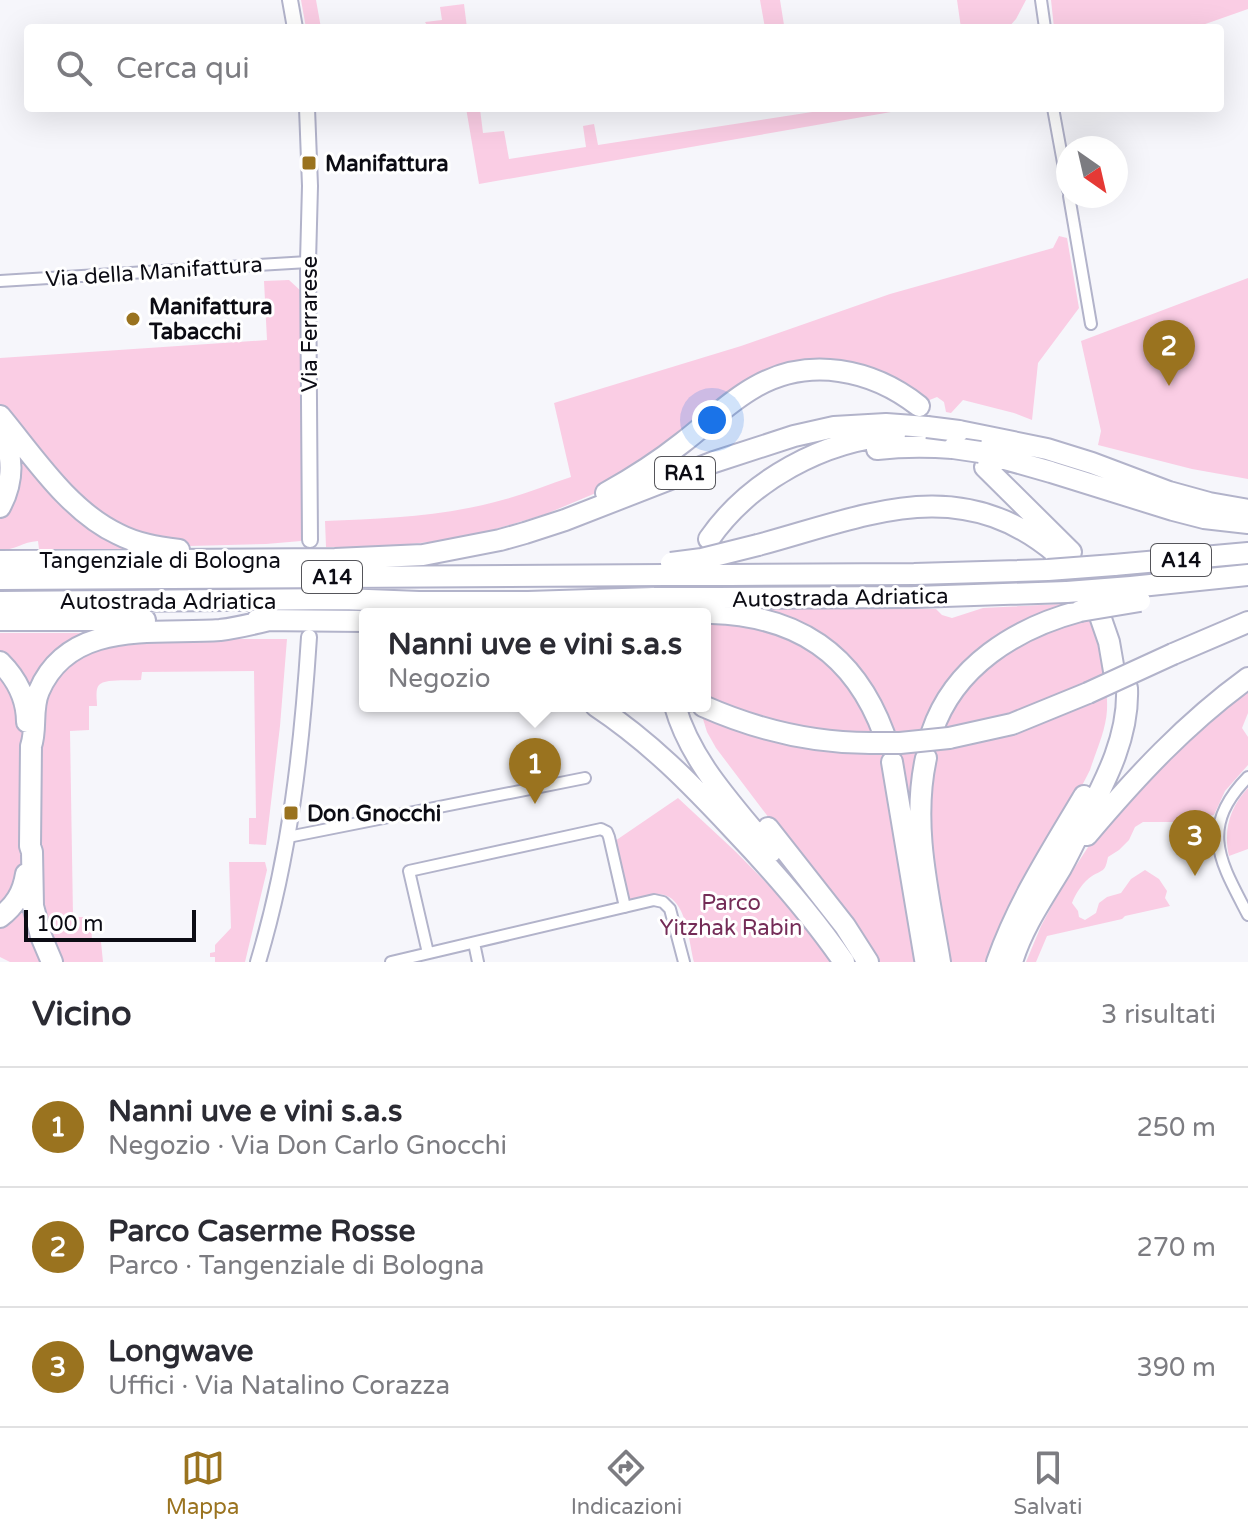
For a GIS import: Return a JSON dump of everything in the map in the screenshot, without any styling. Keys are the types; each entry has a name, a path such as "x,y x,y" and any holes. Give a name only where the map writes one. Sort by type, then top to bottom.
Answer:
{"highway":[{"path":"448,551 554,515 610,491 662,459 753,388 789,373 829,369 859,374 889,386 919,406"},
{"path":"0,416 78,507 95,521 124,537 185,551 318,559"},
{"name":"Tangenziale di Bologna","path":"0,561 413,556 500,540 565,520 714,462 794,436 834,427 886,424 949,435"},
{"path":"0,429 8,447 11,467 7,492 0,507"},
{"path":"718,537 770,494 807,472 863,451 929,446 949,435 984,452 1173,510 1204,518 1248,523"},
{"path":"984,452 1047,449 1169,492 1248,510"},
{"path":"984,452 1059,559"},
{"path":"668,569 870,514 934,506 965,509 1003,521 1045,544 1059,559"},
{"name":"Autostrada Adriatica","path":"0,579 545,576 668,569 729,575 914,574 1059,559 1114,565 1248,553"},
{"name":"Autostrada Adriatica","path":"0,602 343,599 715,606 1067,592 1135,594 1248,575"},
{"path":"940,735 941,711 972,668 990,652 1039,624 1097,613 1135,594 1248,582"},
{"path":"715,606 776,622 797,631 833,655 860,686 878,717 877,739"},
{"path":"1097,613 1120,669"},
{"path":"0,620 359,621"},
{"path":"0,917 11,909 23,891 30,846 34,707 41,687 61,660 83,645 135,632 223,630 278,620 316,628 359,630"},
{"path":"708,712 798,736 849,743 877,739 900,743 986,731 1012,724 1088,693 1248,622"},
{"path":"0,662 13,677 24,698 31,746"},
{"path":"1064,863 1166,746 1248,678"},
{"path":"997,962 1025,896 1101,762 1121,690 1125,720 1116,753 1101,790 1064,863 1030,920 1012,962"},
{"path":"604,712 656,750 692,785 770,868 844,962"},
{"path":"692,712 684,733 708,772 818,910 855,962"},
{"path":"695,712 699,735 709,752 837,916 868,962"},
{"path":"926,758 919,821 940,962"},
{"path":"892,762 926,962"},
{"path":"30,846 33,906 52,962"}],"main road":[{"path":"290,0 294,24"},
{"name":"Via Ferrarese","path":"307,112 310,540"},
{"path":"258,962 288,837 304,711 309,637"}],"street":[{"path":"1041,0 1044,24"},
{"path":"1054,112 1058,136"},
{"path":"1071,208 1091,324"},
{"name":"Via della Manifattura","path":"0,281 308,262"},
{"path":"1248,777 1227,804 1218,841 1224,869 1248,915"},
{"path":"288,837 585,778"},
{"path":"428,953 409,871 601,829 609,837 625,907"},
{"path":"391,962 654,900 667,905 672,913 684,962"},
{"path":"474,943 478,962"}],"green space":[{"path":"301,0 316,0 320,24 305,24"},
{"path":"760,0 780,0 784,24 764,24"},
{"path":"957,0 1026,0 1012,24 960,24"},
{"path":"1051,0 1248,0 1248,9 1205,24 1054,24"},
{"path":"464,4 466,24 426,24 442,20 440,7"},
{"path":"467,112 480,112 483,133 504,131 509,159 586,147 583,126 594,124 598,145 812,112 891,112 479,184"},
{"path":"1059,236 1067,238 1079,308 1038,363 1032,420 963,400 951,413 946,412 944,402 937,397 927,401 788,369 603,490 546,514 449,540 382,547 326,547 325,521 394,518 484,505 571,477 554,403 741,346 890,294 1053,248"},
{"path":"1248,278 1248,479 1192,469 1098,445 1101,431 1081,341"},
{"path":"289,280 302,292 303,303 301,541 189,546 163,542 102,520 0,410 0,358 267,340 264,281"},
{"path":"16,449 133,550 39,549 38,541 0,550 0,517 6,508"},
{"path":"1073,604 938,701 914,827 879,706 764,611 936,609 952,618 983,608"},
{"path":"1090,618 1101,652 1107,710 1090,770 992,962 947,962 927,832 934,754 942,727 972,679 994,658 1032,635"},
{"path":"711,623 757,625 798,640 845,678 879,739 918,962 878,962 707,732 701,712 711,712"},
{"path":"0,633 92,633 31,693 0,654"},
{"path":"168,639 287,639 266,845 249,844 249,818 256,818 254,671 142,672 141,680 102,683 97,689 97,706 89,706 89,730 70,731 73,917 91,917 92,942 101,942 103,962 59,962 40,918 37,732 50,683 89,649 92,653 125,643"},
{"path":"0,670 23,715 24,737 22,875 0,910"},
{"path":"1248,684 1248,713 1242,728 1248,737 1248,765 1225,791 1214,815 1193,822 1143,822 1135,827 1129,840 1119,850 1108,857 1103,870 1083,884 1072,903 1079,917 1085,920 1096,913 1099,903 1121,893 1131,879 1145,870 1159,879 1167,891 1165,898 1170,906 1047,936 1036,962 1026,962 1062,887 1094,838 1127,797"},
{"path":"1248,788 1248,849 1229,856 1227,837 1230,819"},
{"name":"Parco Yitzhak Rabin","path":"678,798 781,898 832,962 694,962 684,917 672,899 652,895 629,905 615,841"},
{"path":"229,862 265,862 267,870 245,962 215,962 215,957 210,957 210,953 215,952 215,945 231,928"},
{"path":"26,898 46,962 10,962 0,957 0,924"}],"tunnel":[{"path":"689,608 707,563 727,534"}],"place":[{"name":"Manifattura","path":"309,163"},
{"name":"Manifattura Tabacchi","path":"133,319"},
{"name":"Parco Caserme Rosse","path":"1169,386"},
{"name":"Nanni uve e vini s.a.s","path":"535,804"},
{"name":"Don Gnocchi","path":"291,813"},
{"name":"Longwave","path":"1195,876"}]}
